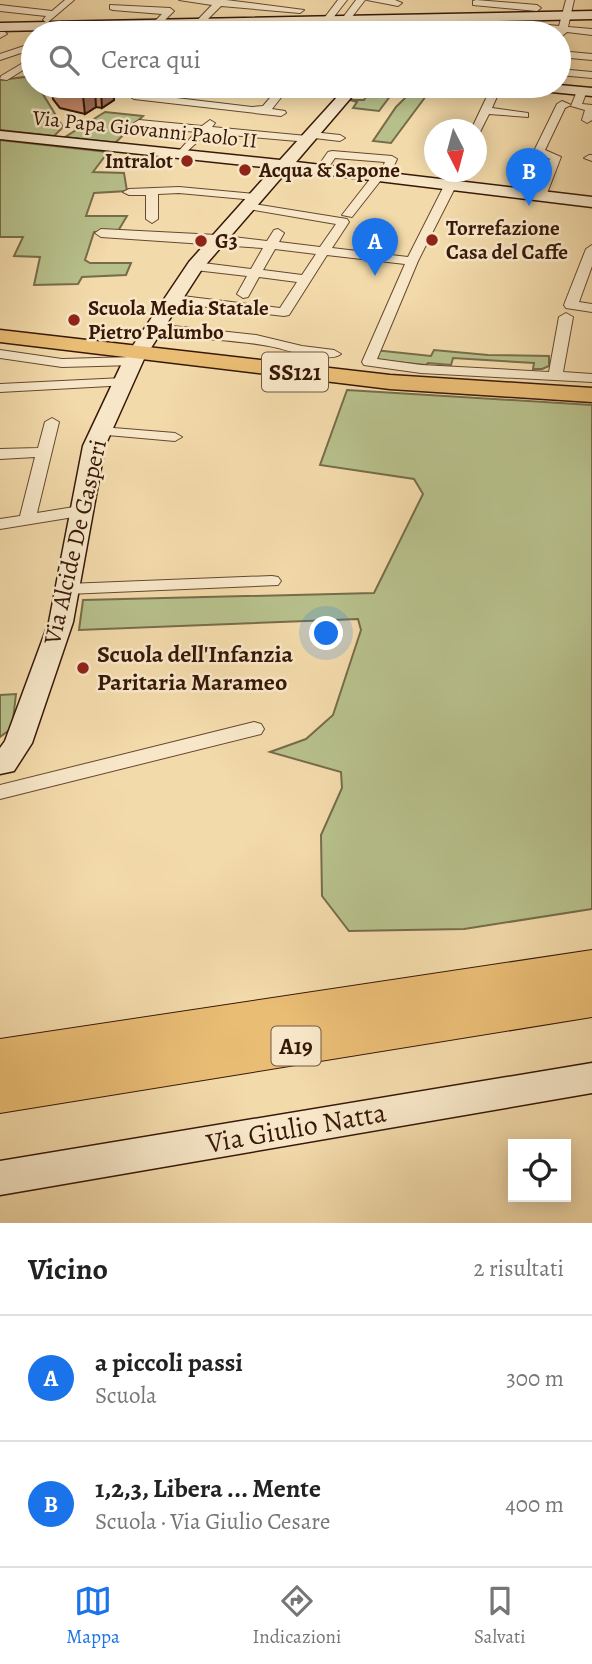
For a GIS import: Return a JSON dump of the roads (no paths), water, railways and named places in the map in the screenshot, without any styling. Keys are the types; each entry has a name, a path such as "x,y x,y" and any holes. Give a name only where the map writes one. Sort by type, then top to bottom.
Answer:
{"highway":[{"name":"A19","path":"0,1058 592,967"},
{"name":"A19","path":"0,1093 592,999"}],"main road":[{"name":"SS121","path":"0,336 390,382 592,395"}],"street":[{"path":"101,21 121,0"},
{"path":"160,21 183,0 261,3 300,10"},
{"path":"291,20 310,0"},
{"path":"326,21 343,0"},
{"path":"345,20 361,0"},
{"path":"372,0 398,1 387,19"},
{"path":"564,21 570,0"},
{"path":"54,1 68,1"},
{"path":"46,21 68,1"},
{"path":"471,18 477,1 538,8 550,21"},
{"path":"202,21 221,2"},
{"path":"239,21 261,3"},
{"path":"113,7 169,12"},
{"path":"0,8 54,13"},
{"path":"515,21 538,8"},
{"path":"571,27 592,15"},
{"path":"452,21 471,18 480,21"},
{"path":"273,21 405,21"},
{"path":"3,31 21,32"},
{"path":"571,32 592,32"},
{"path":"571,35 592,40"},
{"path":"571,46 592,48"},
{"path":"0,57 21,50"},
{"path":"13,53 21,55"},
{"path":"571,55 592,57"},
{"path":"571,64 592,66"},
{"path":"4,78 21,66"},
{"path":"571,73 592,75"},
{"path":"571,89 589,90"},
{"path":"540,196 556,157 539,151 569,105 589,90"},
{"path":"172,98 141,123 204,130 340,138"},
{"path":"176,98 197,104 281,113"},
{"path":"197,104 200,102 266,109 275,98"},
{"name":"Via Alcide De Gasperi","path":"1,766 19,743 61,622 94,446 133,362 195,266 344,98"},
{"path":"481,119 491,98"},
{"path":"569,105 591,108 587,120"},
{"path":"181,154 223,107"},
{"path":"485,110 524,115"},
{"name":"Via Papa Giovanni Paolo II","path":"0,135 381,176 424,177"},
{"path":"147,136 194,140"},
{"path":"174,299 284,312 345,218 381,176"},
{"path":"452,182 412,261 369,362 422,369 592,378"},
{"name":"Via Papa Giovanni Paolo II","path":"473,182 540,196 592,202"},
{"path":"129,192 179,190 345,218"},
{"path":"152,191 152,219"},
{"path":"101,233 217,239 412,261"},
{"path":"243,294 278,233"},
{"path":"555,377 569,311 591,254"},
{"path":"195,266 304,279"},
{"path":"569,311 592,308"},
{"path":"154,328 256,339 302,350 334,354"},
{"path":"0,354 62,363 133,362"},
{"path":"0,388 133,362"},
{"path":"27,520 52,422"},
{"path":"101,431 175,438"},
{"path":"0,454 44,452"},
{"path":"0,524 80,511"},
{"path":"67,589 272,581"},
{"path":"0,792 254,729"},
{"name":"Via Giulio Natta","path":"0,1178 592,1078"}],"place":[{"name":"Intralot","path":"187,161"},
{"name":"Acqua & Sapone","path":"245,170"},
{"name":"1,2,3, Libera ... Mente","path":"529,206"},
{"name":"Torrefazione Casa del Caffe","path":"432,240"},
{"name":"G3","path":"201,241"},
{"name":"a piccoli passi","path":"375,276"},
{"name":"Scuola Media Statale Pietro Palumbo","path":"74,320"},
{"name":"Scuola dell'Infanzia Paritaria Marameo","path":"83,668"}]}
